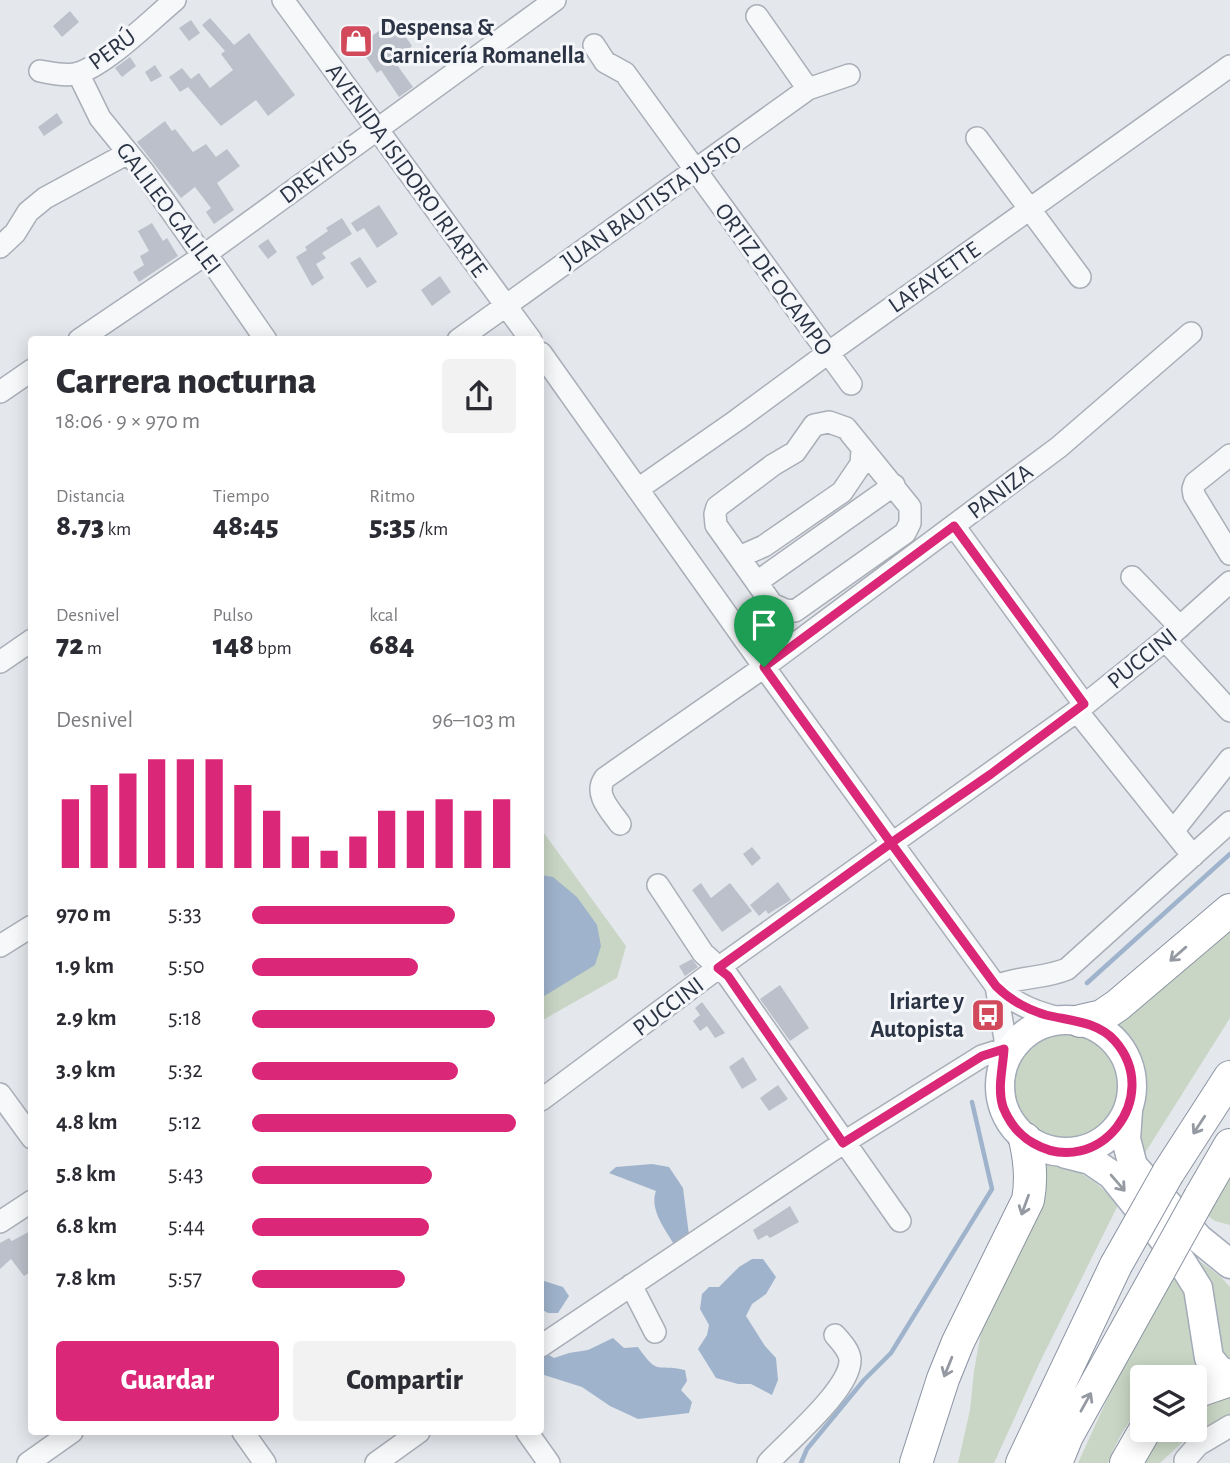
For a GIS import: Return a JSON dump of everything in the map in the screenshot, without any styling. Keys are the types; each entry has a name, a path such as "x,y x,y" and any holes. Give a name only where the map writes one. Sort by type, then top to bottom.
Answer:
{"highway":[{"path":"1074,1020 1102,1016 1118,1005 1230,910"},
{"path":"1022,1463 1116,1265 1168,1173 1230,1077"},
{"path":"916,1463 958,1342 1028,1200 1031,1162 1025,1139"},
{"path":"1056,1463 1067,1436 1230,1145"},
{"path":"1207,1387 1230,1377"},
{"path":"1126,1463 1138,1442"}],"main road":[{"path":"1230,1264 1198,1238 1133,1166 1126,1139 1132,1092 1131,1073 1125,1055 1113,1039 1098,1028 1074,1020 1050,1021 1027,1033 1003,1058 1000,1086 1003,1106 1011,1124 1025,1139 1041,1148 1090,1160 1112,1175 1181,1261 1198,1288 1209,1358 1219,1370 1230,1377"},
{"path":"1060,1152 1081,1151 1101,1143 1117,1129 1128,1111"},
{"path":"1198,1238 1230,1241"}],"street":[{"name":"PERÚ","path":"40,71 78,73 104,57 175,0"},
{"name":"AVENIDA ISIDORO IRIARTE","path":"283,0 528,336"},
{"name":"DREYFUS","path":"85,336 203,256 555,0"},
{"path":"757,16 808,89"},
{"name":"ORTIZ DE OCAMPO","path":"594,45 605,62 625,73 851,384"},
{"name":"LAFAYETTE","path":"639,489 1230,65"},
{"name":"GALILEO GALILEI","path":"78,73 100,118 203,256 214,265 263,336"},
{"name":"JUAN BAUTISTA JUSTO","path":"463,336 808,89 849,75"},
{"path":"977,138 1080,277"},
{"path":"0,247 15,233 28,212 45,198 128,153"},
{"name":"PANIZA","path":"620,824 601,796 600,789 605,778 764,667 1059,447 1191,333"},
{"path":"544,357 764,667 996,986 1017,1003 1044,1014 1074,1020"},
{"path":"0,392 28,373"},
{"path":"829,422 846,428 862,450 910,507 910,523 905,533 795,611 772,604 716,524 715,514 718,507 773,465 795,452 814,425 829,422"},
{"path":"739,557 764,546 842,492 861,464 862,450"},
{"path":"1230,455 1195,483 1193,489 1230,554"},
{"path":"757,582 894,485"},
{"path":"954,526 1081,707 1193,856"},
{"path":"1132,577 1230,711"},
{"name":"PUCCINI","path":"544,1098 718,968 1081,707 1230,582"},
{"path":"0,662 28,643"},
{"path":"1174,830 1230,759"},
{"path":"996,986 1010,980 1067,970 1230,822"},
{"path":"658,885 703,953 728,976 900,1221"},
{"path":"0,946 28,928"},
{"path":"544,1344 843,1143 982,1056 1003,1058 1002,1013 996,986"},
{"path":"0,1094 28,1132"},
{"path":"0,1222 28,1204"},
{"path":"631,1285 655,1332"},
{"path":"768,1463 813,1418 849,1371 848,1351 835,1335"},
{"path":"1185,1460 1198,1445 1230,1426"},
{"path":"28,1463 68,1435"},
{"path":"245,1435 265,1463"},
{"path":"376,1463 415,1435"},
{"path":"529,1435 550,1463"}],"green space":[{"path":"544,833 626,946 617,978 544,1019"},
{"path":"1230,922 1230,1018 1145,1153 1137,1139 1135,1125 1140,1075 1137,1058 1127,1040 1107,1022"},
{"path":"1066,1033 1087,1037 1104,1049 1116,1066 1120,1087 1116,1108 1104,1125 1087,1137 1066,1141 1045,1137 1028,1125 1016,1108 1012,1087 1016,1066 1028,1049 1045,1037"},
{"path":"1049,1162 1087,1177 1118,1205 1039,1364 994,1463 958,1463 970,1410 983,1321 1042,1163"},
{"path":"1230,1178 1230,1225 1208,1216"},
{"path":"1193,1256 1230,1287 1230,1366 1225,1364"},
{"path":"1179,1266 1195,1365 1130,1365 1130,1421 1108,1463 1078,1463 1134,1340"},
{"path":"1230,1395 1230,1422 1207,1433 1207,1401"},
{"path":"1157,1442 1183,1442 1160,1463 1144,1463"}],"water":[{"path":"544,876 553,877 577,897 597,925 601,946 595,965 544,996"},
{"path":"652,1164 669,1167 683,1188 689,1235 675,1246 657,1213 654,1198 656,1191 609,1173 616,1167"},
{"path":"752,1259 763,1259 776,1277 766,1294 752,1304 746,1316 776,1358 778,1380 772,1395 751,1384 738,1384 716,1378 698,1349 707,1335 709,1325 700,1309 702,1294 709,1287 719,1287 739,1267"},
{"path":"544,1281 563,1287 569,1296 558,1313 544,1311"},
{"path":"613,1338 624,1348 638,1347 654,1366 685,1370 687,1381 681,1390 692,1402 689,1413 638,1419 610,1406 582,1387 544,1375 544,1357 549,1355 554,1358 588,1350"}],"building":[{"path":"70,11 79,22 62,37 53,26"},
{"path":"210,18 234,45 249,33 295,95 268,116 256,100 221,126 188,87 180,92 169,77 182,68 191,79 199,73 210,88 233,70 221,54 225,51 202,25"},
{"path":"191,20 200,33 189,41 179,28"},
{"path":"394,20 412,46 394,61 413,87 399,97 381,70 377,73 360,48 351,55 342,43 362,28 369,38"},
{"path":"130,57 136,66 122,77 115,68"},
{"path":"155,65 162,76 151,82 145,72"},
{"path":"57,113 63,123 44,136 38,127"},
{"path":"165,121 193,152 206,144 216,157 227,149 240,166 217,183 234,210 214,224 206,212 211,208 195,187 181,198 137,142"},
{"path":"379,205 398,234 377,248 364,228 357,232 351,223"},
{"path":"342,218 352,234 322,253 326,258 316,264 324,278 312,286 296,257 328,231 326,228"},
{"path":"152,223 163,241 167,238 178,256 139,282 133,272 144,265 140,256 149,251 138,231"},
{"path":"268,239 277,252 268,259 258,246"},
{"path":"360,257 377,282 367,288 350,263"},
{"path":"440,276 451,292 432,306 421,290"},
{"path":"752,847 761,858 752,866 743,854"},
{"path":"778,882 791,900 768,914 766,910 759,916 750,905"},
{"path":"701,883 711,898 730,883 752,911 722,932 692,890"},
{"path":"692,959 698,967 685,976 679,966"},
{"path":"780,985 809,1028 790,1041 760,999"},
{"path":"702,1002 725,1033 715,1038 707,1026 700,1031 693,1021 700,1015 695,1008"},
{"path":"743,1057 757,1080 742,1089 729,1067"},
{"path":"778,1085 788,1099 769,1111 760,1098"},
{"path":"790,1206 799,1222 770,1238 767,1235 758,1240 753,1230"},
{"path":"28,1232 28,1274 24,1276 11,1259 0,1269 0,1243 9,1238 12,1241"}],"waterway":[{"path":"1087,983 1230,854"},
{"path":"801,1463 807,1449 864,1380 891,1353 992,1189 972,1102"}],"place":[{"name":"Despensa & Carnicería Romanella","path":"356,41"},
{"name":"Iriarte y Autopista","path":"988,1015"}],"route":[{"path":"764,667 891,843 718,968 728,976 843,1143 982,1056 1004,1049 1000,1086 1003,1106 1011,1124 1025,1139 1041,1148 1060,1152 1081,1151 1101,1143 1117,1129 1128,1111 1132,1092 1131,1073 1125,1055 1113,1039 1098,1028 1029,1009 1007,997 996,986 891,843 991,774 1084,704 954,526 764,667"}]}
